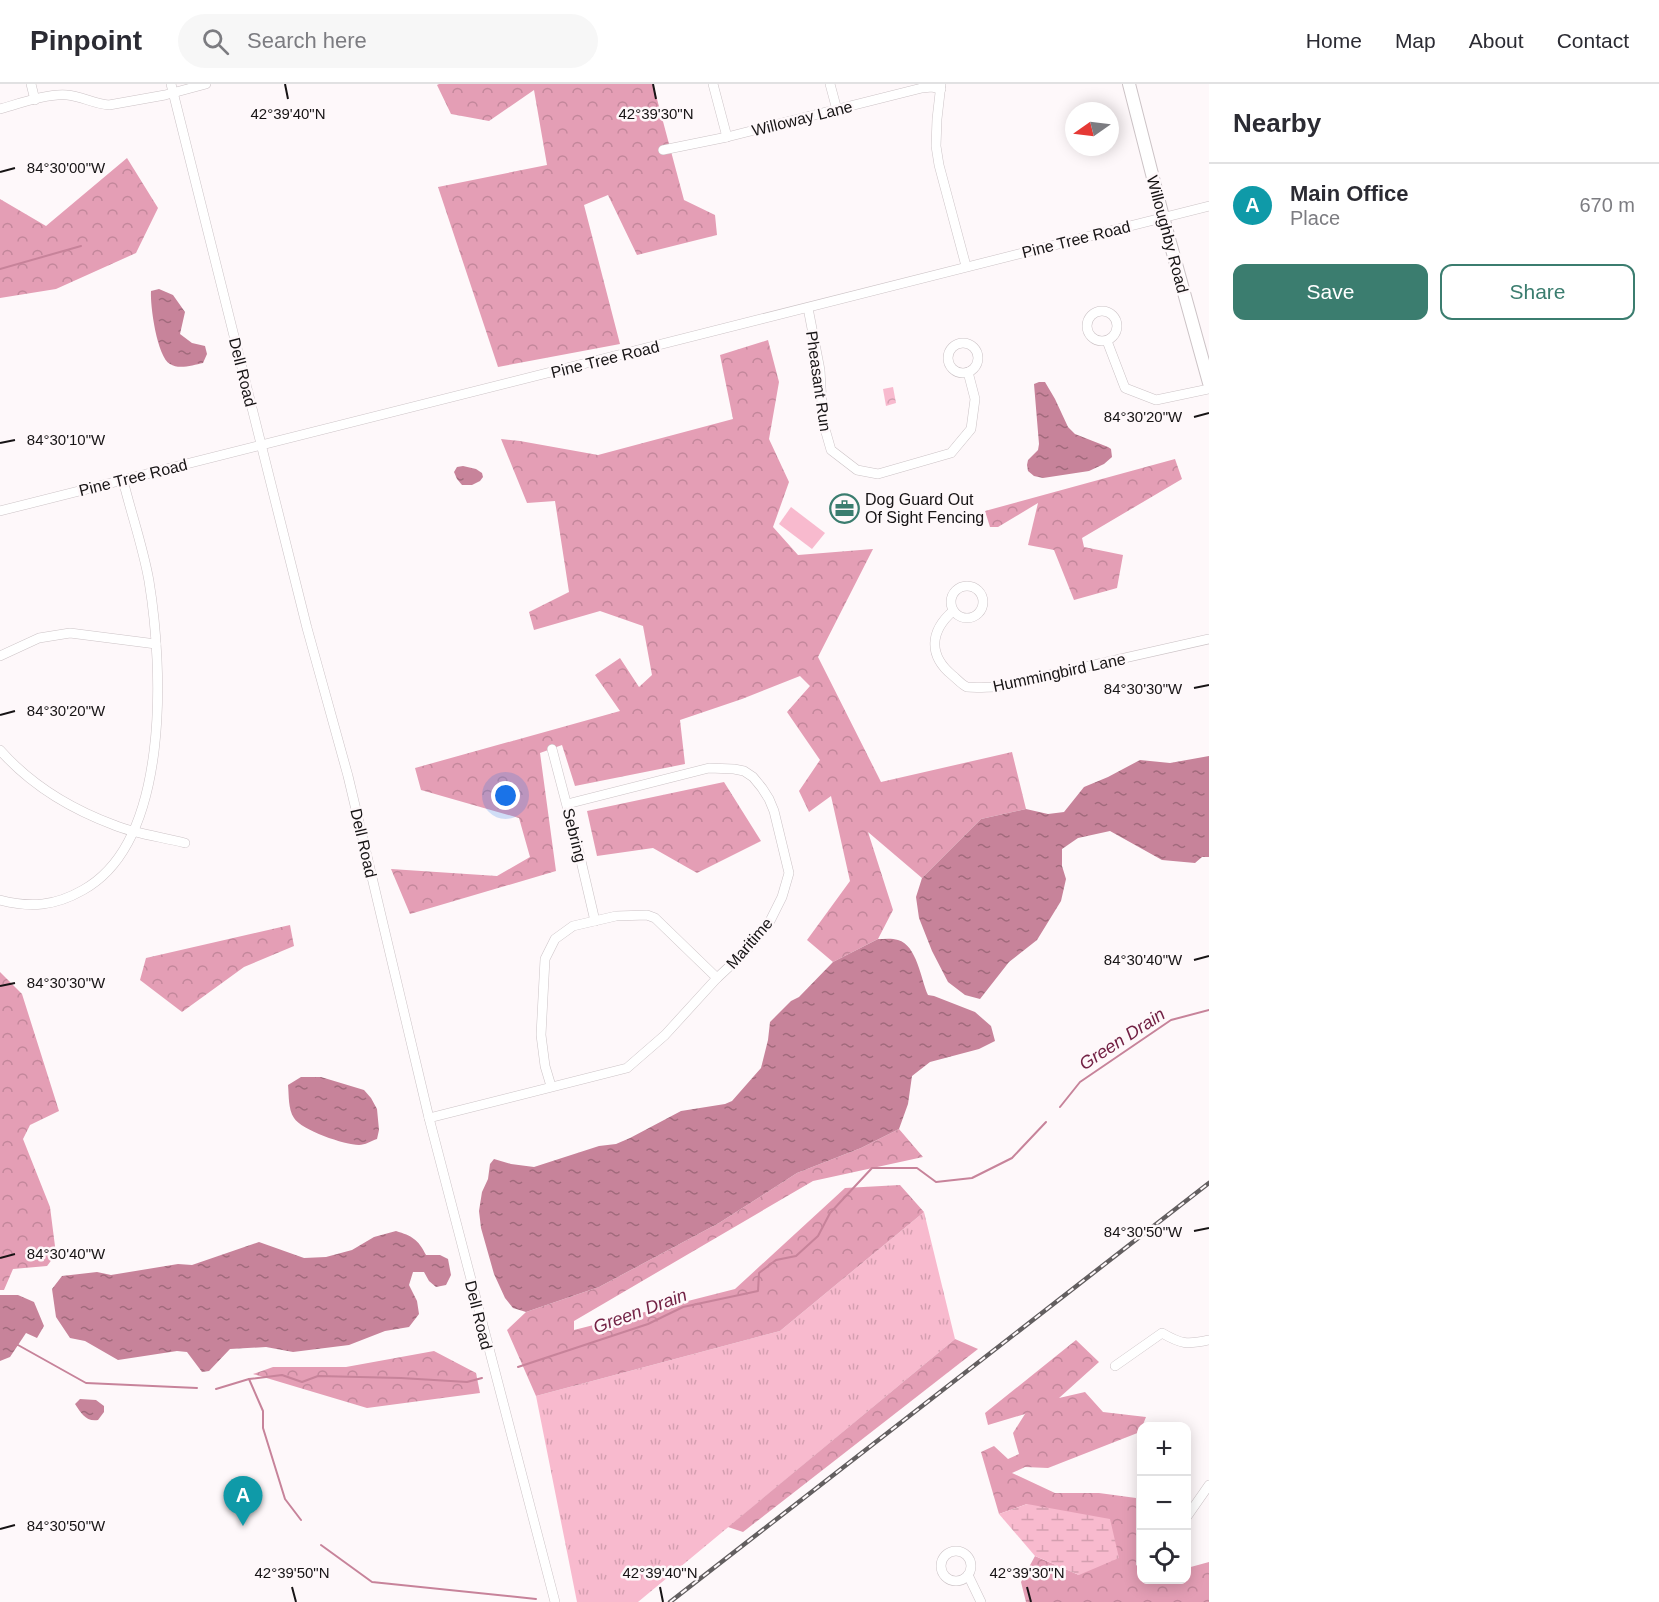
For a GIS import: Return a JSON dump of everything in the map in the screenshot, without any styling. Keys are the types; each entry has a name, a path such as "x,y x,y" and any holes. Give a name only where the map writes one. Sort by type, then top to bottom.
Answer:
{"street":[{"path":"31,84 35,100"},
{"path":"0,109 66,94 109,105 172,88 206,84"},
{"path":"713,84 727,137"},
{"path":"830,84 837,110"},
{"name":"Willoughby Road","path":"1129,84 1209,383"},
{"path":"941,86 936,146 966,266"},
{"name":"Willoway Lane","path":"663,150 727,137 922,88 941,86"},
{"name":"Dell Road","path":"172,88 307,628 348,776 429,1118 555,1602"},
{"name":"Pine Tree Road","path":"0,511 1209,206"},
{"name":"Pheasant Run","path":"808,308 820,370 823,422 831,450 857,470 878,474 951,453 971,429 975,399 968,372"},
{"path":"1107,341 1125,388 1156,400 1209,389"},
{"path":"0,900 17,904 58,902 93,884 106,874 135,831 145,800 158,710 156,644 143,554 123,480"},
{"name":"Hummingbird Lane","path":"953,611 945,618 934,635 936,655 948,672 965,686 996,687 1209,639"},
{"path":"0,656 39,638 70,633 156,644"},
{"name":"Sebring","path":"552,749 595,921"},
{"path":"0,750 17,769 55,796 114,825 185,843"},
{"name":"Maritime","path":"429,1118 627,1068 665,1035 717,978 745,952 770,923 782,897 789,873 774,812 762,788 753,777 744,771 709,768 567,804"},
{"path":"551,1086 545,1066 541,1035 545,959 555,939 573,927 616,916 646,915 655,918 717,978"},
{"path":"1115,1366 1162,1333 1178,1343 1197,1343 1207,1339"},
{"path":"1191,1512 1209,1485"},
{"path":"1191,1502 1196,1505"},
{"path":"968,1575 981,1602"}],"green space":[{"path":"653,84 684,200 715,215 717,235 637,255 608,195 584,205 620,344 498,367 438,187 547,165 534,90 489,121 451,114 437,85"},
{"path":"127,158 158,208 136,253 56,289 0,298 0,199 46,226"},
{"path":"768,340 779,382 769,439 789,482 773,527 798,555 873,549 818,657 881,782 1012,752 1026,809 981,819 922,878 868,832 893,910 878,939 833,962 807,940 850,881 831,796 809,812 799,791 820,760 787,712 810,686 800,676 680,720 685,764 575,786 562,745 540,753 556,871 410,914 391,869 497,876 530,857 519,818 421,790 415,768 620,711 595,675 620,658 639,687 652,675 643,626 600,611 534,630 529,612 569,592 555,501 527,503 501,439 598,455 733,419 720,355"},
{"path":"893,387 896,403 886,406 883,389"},
{"path":"1175,459 1182,479 1082,538 1084,547 1123,555 1117,588 1074,600 1054,550 1028,545 1038,503 998,527 990,527 985,511"},
{"path":"791,507 825,533 812,549 779,524"},
{"path":"724,782 761,841 697,873 653,848 597,856 587,811"},
{"path":"290,925 294,946 244,967 182,1012 140,980 146,958"},
{"path":"0,972 22,994 59,1111 30,1125 23,1139 50,1207 56,1254 47,1266 13,1269 4,1290 0,1290"},
{"path":"899,1129 923,1157 813,1181 574,1321 574,1330 735,1289 845,1188 900,1185 924,1212 780,1331 536,1396 507,1330 526,1312 599,1287 719,1223 797,1173 861,1148"},
{"path":"924,1212 955,1339 638,1602 577,1602 536,1396 780,1331"},
{"path":"955,1339 978,1349 743,1532 728,1527"},
{"path":"1076,1340 1099,1362 1059,1398 1085,1392 1103,1412 1146,1417 1144,1422 1137,1422 1137,1433 1048,1468 1025,1467 1012,1473 1055,1493 1099,1493 1136,1498 1137,1584 1191,1584 1191,1567 1209,1562 1209,1602 1026,1602 1021,1582 1035,1556 1079,1575 1027,1504 999,1514 981,1452 994,1446 1008,1459 1019,1454 1013,1433 1025,1414 988,1425 985,1413"},
{"path":"434,1351 476,1373 480,1393 367,1408 253,1374 273,1367 346,1367"},
{"path":"1027,1504 1110,1519 1119,1558 1079,1575 1035,1556 999,1514"}],"water":[{"path":"159,289 173,295 185,312 180,334 192,343 205,346 207,354 203,363 178,367 165,359 155,330 152,307 151,291"},
{"path":"1045,382 1068,427 1075,434 1111,449 1112,457 1104,464 1089,471 1043,478 1034,476 1028,471 1028,460 1038,450 1039,444 1034,384"},
{"path":"457,467 476,469 482,473 483,477 472,485 462,485 454,472"},
{"path":"1209,756 1209,857 1202,857 1195,863 1162,860 1110,831 1078,838 1062,849 1062,866 1066,879 1061,901 1037,940 1009,962 980,999 965,995 948,982 919,918 916,897 922,878 981,819 1026,809 1048,814 1064,812 1084,787 1140,760 1170,763"},
{"path":"878,939 896,939 904,943 918,964 928,995 975,1012 991,1026 995,1041 979,1049 930,1062 912,1076 908,1104 899,1129 861,1148 797,1173 719,1223 599,1287 526,1312 513,1308 505,1298 494,1274 481,1228 479,1211 482,1192 488,1179 490,1164 494,1159 534,1167 599,1146 616,1144 681,1111 732,1101 761,1068 770,1022 791,1001 799,997 833,962"},
{"path":"301,1077 321,1077 364,1090 377,1109 379,1130 377,1139 359,1145 352,1144 334,1140 298,1123 291,1110 288,1085"},
{"path":"396,1231 414,1239 426,1255 440,1255 448,1259 451,1275 446,1285 436,1287 424,1272 413,1272 409,1285 417,1301 419,1314 409,1327 385,1331 349,1345 293,1352 266,1347 230,1349 209,1371 202,1372 187,1352 177,1351 118,1360 85,1341 70,1338 56,1317 52,1289 62,1276 97,1272 111,1275 178,1264 192,1265 259,1242 304,1258 326,1257 352,1250 374,1237"},
{"path":"0,1295 18,1295 34,1302 44,1326 37,1338 26,1333 10,1357 0,1361"},
{"path":"80,1399 96,1400 104,1406 104,1412 98,1420 90,1420 82,1414 75,1404"}],"waterway":[{"path":"0,269 81,246"},
{"name":"Green Drain","path":"1060,1107 1080,1082 1171,1020 1209,1010"},
{"name":"Green Drain","path":"518,1367 648,1324 683,1307 758,1291 759,1273 776,1260 796,1256 818,1236 830,1213 872,1168 917,1168 936,1182 972,1178 1012,1158 1046,1122"},
{"name":"Green Drain","path":"15,1345 86,1383 197,1388"},
{"name":"Green Drain","path":"216,1389 249,1379 282,1375 302,1382 318,1376 467,1382 482,1378"},
{"path":"249,1379 263,1411 263,1428 285,1499 301,1520"},
{"path":"321,1545 372,1582 536,1599"}],"railway":[{"path":"670,1602 1209,1183"}],"place":[{"name":"Dog Guard Out Of Sight Fencing","path":"844,508"},
{"name":"Main Office","path":"243,1526"}]}
